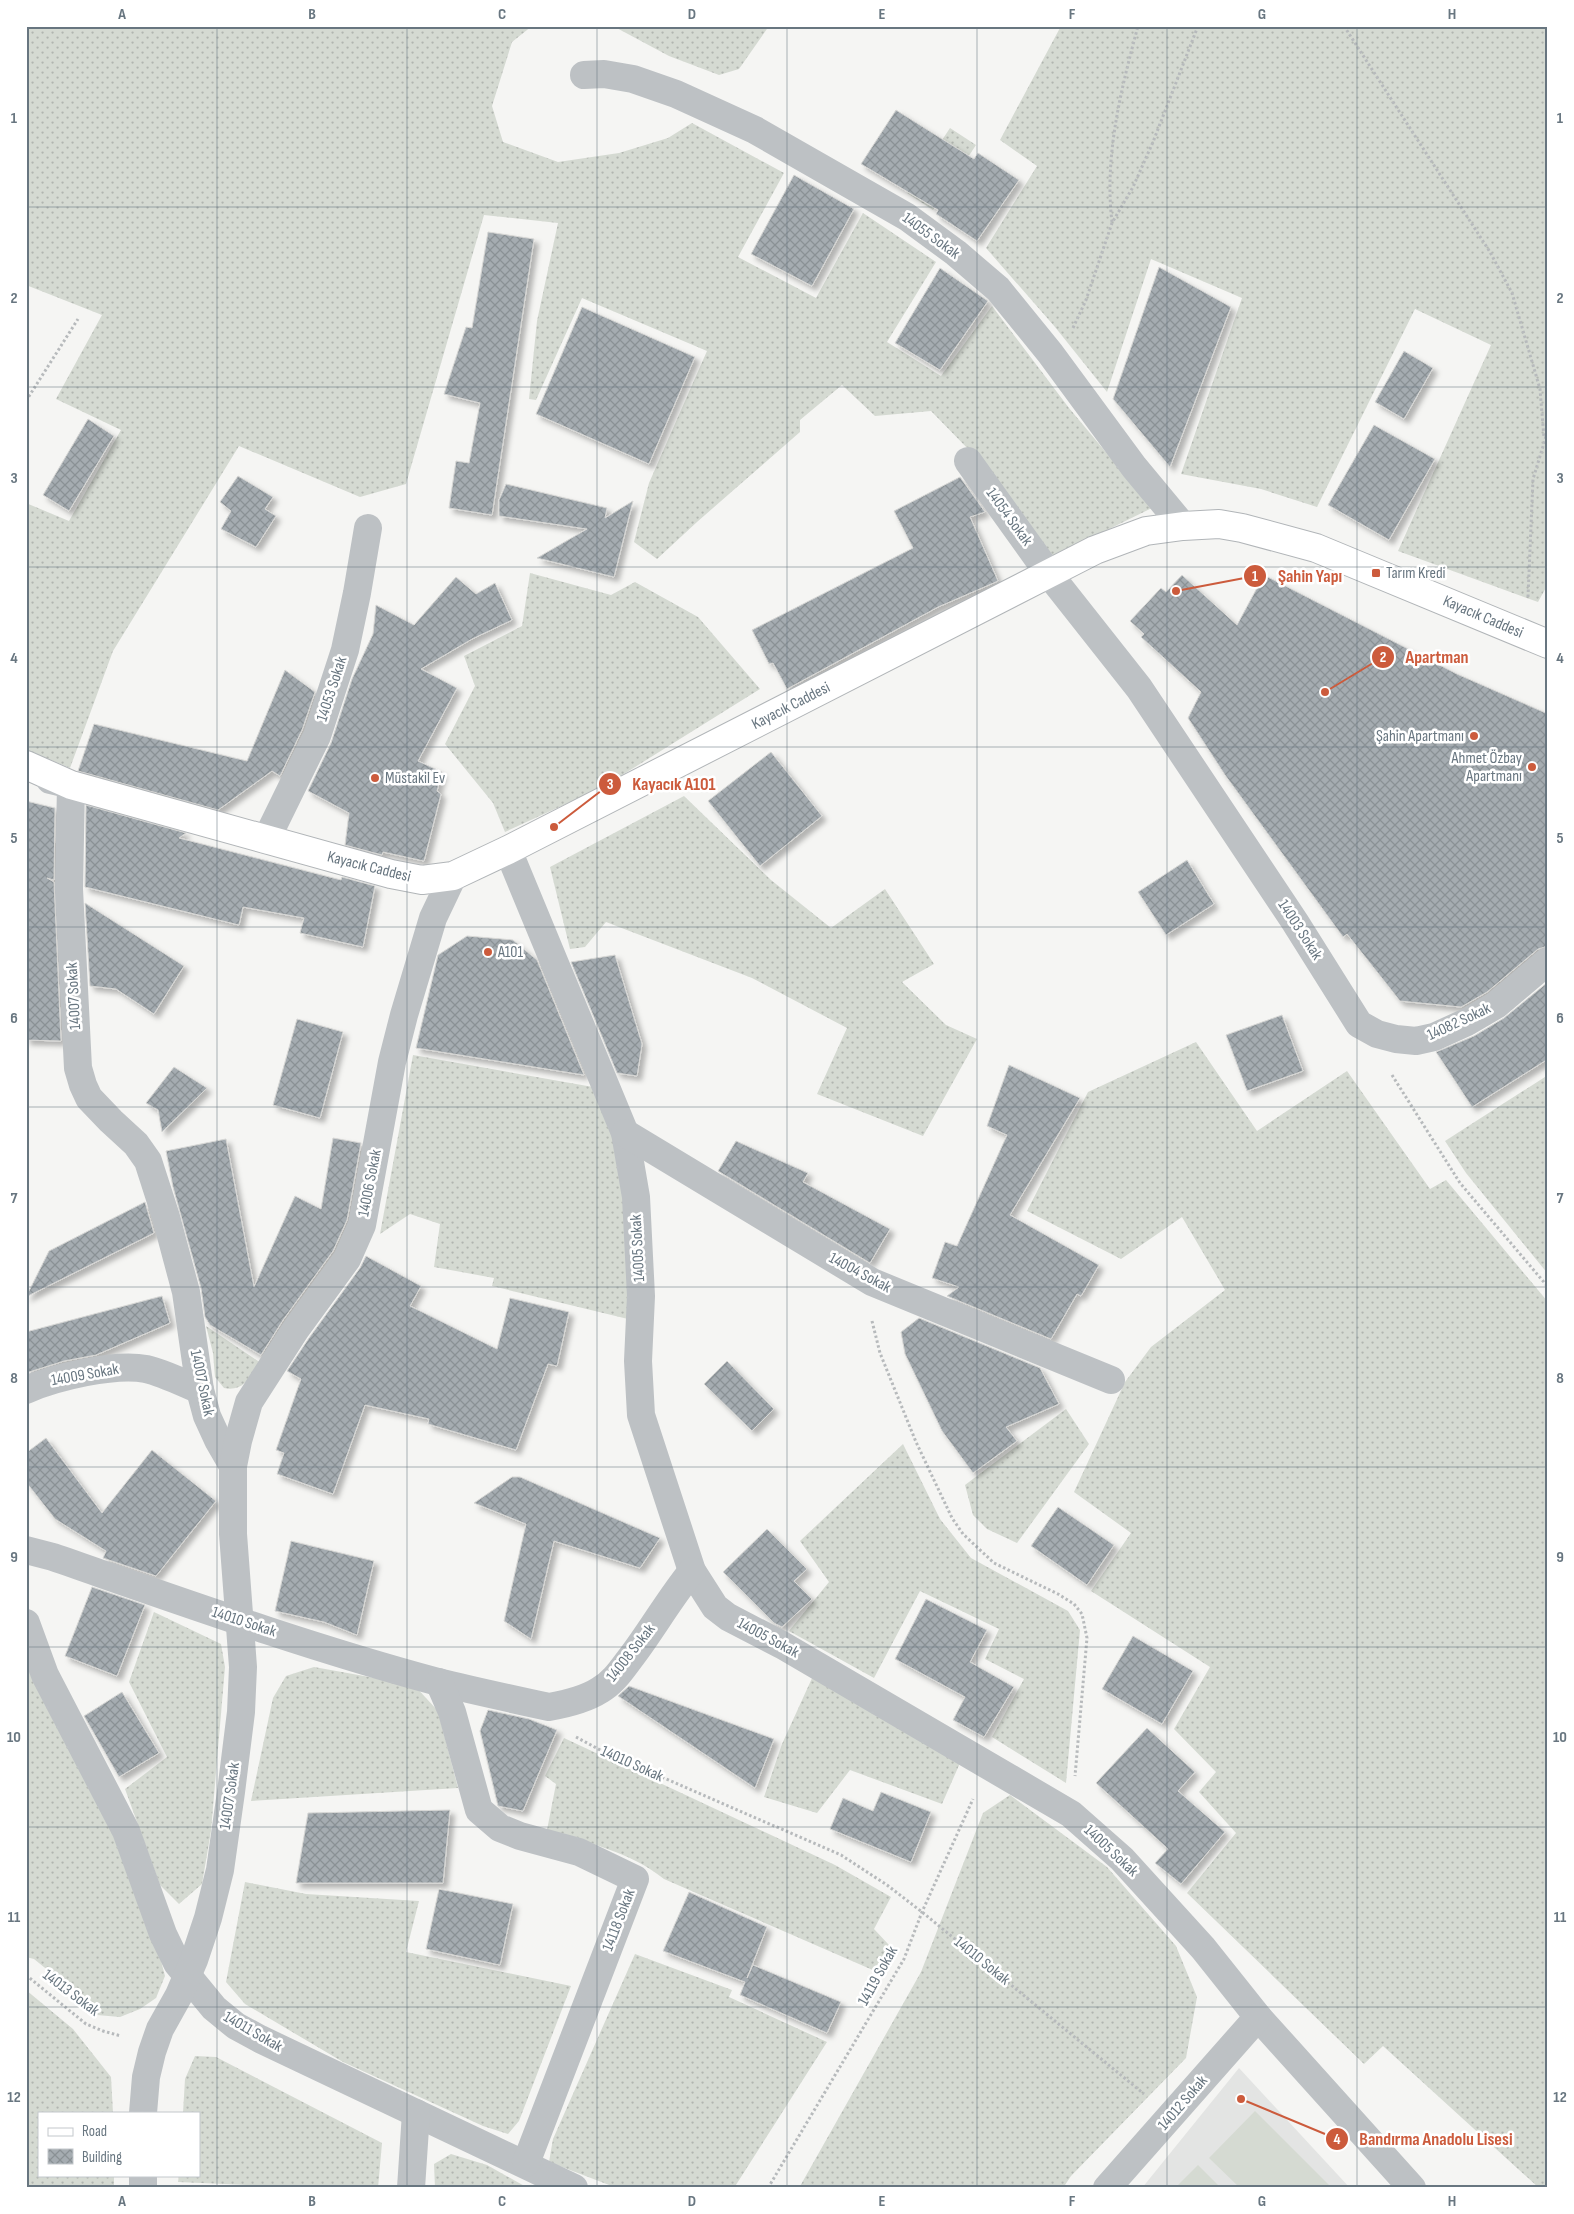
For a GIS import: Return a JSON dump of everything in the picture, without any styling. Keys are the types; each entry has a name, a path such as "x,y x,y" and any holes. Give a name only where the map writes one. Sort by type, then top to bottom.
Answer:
{"main road":[{"name":"Kayacık Caddesi","path":"71,785 391,874 422,880 453,876 508,850 1095,550 1146,531 1183,526 1219,524 1242,528 1316,548 1537,640"},
{"path":"26,765 71,785"}],"street":[{"name":"14055 Sokak","path":"584,75 604,74 633,79 676,94 755,130 908,217 956,253 998,289 1050,353 1128,459 1183,526"},
{"name":"14054 Sokak","path":"968,461 1050,574"},
{"name":"14053 Sokak","path":"266,840 317,736 342,658 357,593 368,528"},
{"name":"14003 Sokak","path":"1050,574 1139,688 1295,922 1359,1024"},
{"name":"Kayacık Caddesi","path":"26,775 71,785"},
{"name":"14007 Sokak","path":"71,785 69,889 78,1068 83,1086 90,1098 136,1144 148,1161 166,1217 186,1292 200,1390 207,1416 233,1466 233,1534 243,1667 240,1712 220,1870 208,1918 187,1977 160,2029 152,2052 146,2077 143,2112"},
{"name":"14005 Sokak","path":"508,850 626,1133 636,1197 641,1296 638,1362 641,1415 692,1571 715,1607 728,1617 782,1645 1071,1814 1122,1859 1203,1948 1258,2017 1412,2188"},
{"name":"14006 Sokak","path":"233,1466 249,1402 296,1329 347,1259 362,1225 392,1062 404,1015 433,918 453,876"},
{"name":"14082 Sokak","path":"1359,1024 1378,1034 1396,1039 1416,1041 1434,1037 1467,1022 1496,1005 1548,961"},
{"name":"14004 Sokak","path":"626,1133 872,1282 1111,1380"},
{"name":"14009 Sokak","path":"26,1390 40,1383 118,1367 147,1369 200,1390"},
{"name":"14010 Sokak","path":"26,1550 52,1557 241,1622 439,1682 549,1707"},
{"name":"14008 Sokak","path":"549,1707 564,1704 600,1691 614,1680 650,1631 678,1587 692,1571"},
{"name":"14011 Sokak","path":"26,1623 45,1675 126,1831 163,1934 177,1963 214,2008 236,2026 416,2113 526,2163 574,2188"},
{"name":"14118 Sokak","path":"439,1682 452,1712 479,1810 500,1828 520,1836 580,1852 635,1879 526,2163"},
{"name":"14012 Sokak","path":"1107,2188 1258,2017"},
{"path":"411,2188 416,2113"}],"path":[{"path":"1112,223 1110,177 1115,133 1124,76 1138,26"},
{"path":"1050,353 1065,340 1076,323 1112,223 1133,187 1154,142 1198,26"},
{"path":"1344,26 1490,252 1512,292 1540,389 1544,438"},
{"path":"26,401 78,319"},
{"path":"1537,640 1532,479 1548,430"},
{"path":"1391,1074 1460,1182 1548,1287"},
{"path":"872,1282 871,1318 880,1353 916,1442 952,1518 963,1534 994,1563 1058,1594 1074,1604 1082,1614 1087,1638 1071,1814"},
{"name":"14010 Sokak","path":"549,1707 565,1730 581,1740 841,1855 887,1885 1172,2116"},
{"name":"14119 Sokak","path":"768,2188 904,1959 922,1912 988,1766"},
{"name":"14013 Sokak","path":"26,1975 86,2024 103,2031 122,2036 139,2036 160,2029"}],"shaded area":[{"path":"26,26 532,26 512,42 492,106 503,142 558,162 619,153 668,138 692,123 784,173 738,257 816,298 863,213 936,262 887,342 941,376 992,306 1069,408 1140,493 1156,506 1048,559 972,453 931,411 875,416 842,385 800,420 800,432 657,559 634,542 649,483 707,351 582,298 536,400 529,399 537,321 558,223 484,215 406,484 360,497 239,446 113,651 70,768 27,750 26,503 69,521 121,430 56,399 102,315 26,285"},
{"path":"613,26 769,26 739,69 719,75 669,56"},
{"path":"1061,26 1548,26 1548,584 1538,602 1398,551 1491,345 1415,309 1317,507 1261,489 1181,474 1242,298 1151,259 1107,392 1055,327 986,248 1037,166 1000,140"},
{"path":"950,128 976,145 933,210 907,193"},
{"path":"530,573 611,595 635,582 698,617 760,689 603,787 505,832 493,803 445,744 475,686 464,656 522,626"},
{"path":"684,796 771,880 831,928 885,889 934,964 902,982 946,1025 977,1039 923,1136 817,1094 847,1028 752,978 606,922 585,947 570,949 550,867"},
{"path":"1196,1042 1257,1131 1347,1071 1430,1189 1446,1180 1548,1302 1548,2188 1539,2188 1383,2046 1364,2064 1187,1893 1236,1833 1199,1792 1216,1772 1174,1729 1210,1667 1091,1591 1131,1533 1074,1492 1125,1382 1151,1347 1225,1290 1182,1217 1121,1259 1027,1211 1088,1092"},
{"path":"413,1055 593,1087 618,1148 629,1224 628,1319 492,1286 494,1278 434,1267 440,1224 410,1214 380,1234"},
{"path":"1548,1075 1548,1274 1466,1173 1445,1141"},
{"path":"206,1326 261,1363 241,1386 231,1389 224,1388 215,1377 213,1353"},
{"path":"1066,1409 1089,1444 1017,1543 987,1529 973,1515 965,1485"},
{"path":"903,1444 940,1519 971,1558 1068,1611 1080,1630 1066,1783 992,1737 1024,1679 985,1659 999,1629 920,1591 874,1678 789,1631 829,1582 800,1541"},
{"path":"154,1612 221,1644 225,1667 211,1831 202,1884 179,1904 160,1885 125,1789 167,1757 129,1682"},
{"path":"26,1655 115,1830 157,1946 165,1976 156,1998 140,2009 120,2017 97,2015 71,1989 34,1959 26,1957"},
{"path":"314,1667 414,1685 438,1711 458,1788 251,1801 273,1698 286,1676"},
{"path":"813,1676 960,1763 942,1804 850,1770 817,1813 764,1797 782,1744"},
{"path":"564,1738 835,1865 891,1897 874,1929 889,1945 875,1971 664,1879 623,1855 547,1830 556,1784 545,1776"},
{"path":"1010,1795 1107,1867 1176,1946 1197,1997 1186,2058 1071,2176 1063,2188 799,2188 921,1972 983,1813"},
{"path":"245,1882 306,1894 419,1901 406,1952 571,1986 519,2121 508,2134 483,2126 343,2062 245,2004 226,1982"},
{"path":"635,1954 732,1990 729,1997 827,2042 734,2188 617,2188 549,2162 553,2139"},
{"path":"26,1990 73,2029 111,2077 113,2112 38,2112 38,2176 114,2176 114,2188 26,2188"},
{"path":"195,2056 216,2057 382,2143 378,2188 247,2188 247,2185 178,2182 179,2176 200,2176 200,2112 183,2112 185,2079"},
{"path":"1239,2068 1350,2188 1142,2188"},
{"path":"1255,2111 1332,2188 1240,2188 1209,2158"},
{"path":"451,2154 487,2165 528,2188 435,2188 434,2164"},
{"path":"1198,2165 1221,2188 1175,2188"}],"building":[{"path":"896,110 974,159 978,153 1019,180 977,241 936,214 938,210 861,164"},
{"path":"794,175 854,209 812,286 751,254"},
{"path":"488,232 534,239 492,515 449,508 456,461 469,463 480,403 444,394 466,327 472,328"},
{"path":"1159,267 1231,307 1170,467 1113,399"},
{"path":"940,268 988,301 940,370 895,343"},
{"path":"582,307 695,357 649,464 536,414"},
{"path":"1404,351 1433,368 1404,419 1375,402"},
{"path":"88,419 114,436 69,511 43,495"},
{"path":"1374,425 1435,459 1389,540 1328,505"},
{"path":"238,476 273,497 265,509 276,516 256,547 221,529 231,511 220,502"},
{"path":"960,477 985,512 970,517 998,581 938,607 787,689 773,663 769,664 752,630 913,548 894,511"},
{"path":"506,484 607,508 605,518 633,501 614,577 537,558 587,529 499,516 499,500"},
{"path":"1182,575 1237,625 1264,575 1457,674 1548,714 1548,946 1538,949 1487,992 1461,1007 1400,1001 1347,934 1343,937 1225,775 1188,718 1201,692 1141,637 1144,634 1130,621 1161,588 1166,592"},
{"path":"456,577 476,594 495,583 512,620 472,639 421,669 457,688 418,761 442,772 437,791 441,794 424,861 383,852 382,855 345,845 349,813 308,791 331,743 352,679 373,634 376,605 414,625"},
{"path":"285,670 315,692 302,730 280,776 272,771 218,810 78,771 94,724 247,761"},
{"path":"771,752 822,816 760,866 708,801"},
{"path":"26,801 55,808 54,880 47,878 54,882 61,1041 26,1040"},
{"path":"86,805 186,833 179,838 341,880 342,877 375,886 363,947 300,933 304,918 243,907 239,925 85,887"},
{"path":"1187,860 1214,904 1166,935 1138,892"},
{"path":"85,903 184,966 154,1014 116,989 90,986"},
{"path":"467,936 513,940 537,960 584,1075 416,1048 438,955"},
{"path":"615,955 642,1044 637,1076 617,1073 571,962"},
{"path":"1548,982 1548,1059 1472,1107 1436,1052 1474,1036 1504,1018"},
{"path":"1282,1015 1303,1071 1247,1091 1226,1035"},
{"path":"297,1019 343,1032 320,1118 273,1105"},
{"path":"1009,1065 1080,1098 1010,1215 1099,1265 1081,1296 1077,1294 1051,1339 947,1296 959,1287 932,1278 945,1242 957,1246 1007,1135 987,1126"},
{"path":"174,1067 207,1088 162,1132 158,1110 146,1103"},
{"path":"333,1138 361,1143 347,1220 333,1251 283,1320 261,1355 210,1325 205,1317 201,1288 173,1187 166,1151 226,1139 254,1287 295,1196 321,1209"},
{"path":"736,1141 808,1173 803,1182 890,1229 870,1263 718,1171"},
{"path":"145,1202 154,1233 26,1297 49,1251"},
{"path":"366,1256 421,1286 410,1306 497,1349 510,1298 569,1312 557,1366 548,1364 516,1450 428,1424 429,1419 365,1405 333,1494 277,1474 284,1453 276,1450 301,1379 287,1371 360,1268"},
{"path":"162,1296 170,1323 96,1355 64,1361 26,1373 26,1332"},
{"path":"919,1318 1040,1368 1059,1404 1006,1427 1017,1441 973,1473 942,1431 905,1354 901,1332"},
{"path":"727,1361 774,1409 752,1431 704,1384"},
{"path":"46,1438 102,1513 152,1450 216,1501 156,1576 103,1558 106,1551 55,1519 26,1482 26,1453"},
{"path":"512,1477 520,1477 660,1538 640,1568 554,1541 531,1639 504,1621 526,1524 474,1503"},
{"path":"1058,1507 1114,1545 1087,1585 1031,1546"},
{"path":"767,1529 807,1569 794,1581 812,1599 782,1627 774,1623 723,1572"},
{"path":"291,1541 374,1561 357,1635 324,1622 275,1611"},
{"path":"92,1587 145,1605 117,1676 65,1656"},
{"path":"926,1599 987,1630 970,1662 1014,1687 984,1737 953,1720 965,1697 895,1659"},
{"path":"1133,1636 1193,1671 1162,1724 1102,1689"},
{"path":"629,1686 774,1739 755,1788 618,1696"},
{"path":"122,1692 159,1753 119,1777 84,1716"},
{"path":"488,1710 529,1719 557,1730 523,1811 498,1806 480,1731"},
{"path":"1147,1728 1195,1772 1178,1791 1225,1832 1181,1884 1155,1863 1168,1849 1096,1783"},
{"path":"881,1792 931,1812 911,1862 830,1829 843,1798 873,1811"},
{"path":"450,1810 443,1883 296,1883 308,1813"},
{"path":"439,1889 513,1904 500,1965 426,1949"},
{"path":"689,1892 767,1927 747,1978 753,1965 841,2002 827,2033 740,1995 745,1982 663,1951"}],"place":[{"name":"Tarım Kredi","path":"1376,573"},
{"name":"Şahin Yapı","path":"1176,591"},
{"name":"Apartman","path":"1325,692"},
{"name":"Şahin Apartmanı","path":"1474,736"},
{"name":"Ahmet Özbay Apartmanı","path":"1532,767"},
{"name":"Müstakil Ev","path":"375,778"},
{"name":"Kayacık A101","path":"554,827"},
{"name":"A101","path":"488,952"},
{"name":"Bandırma Anadolu Lisesi","path":"1241,2099"}]}
